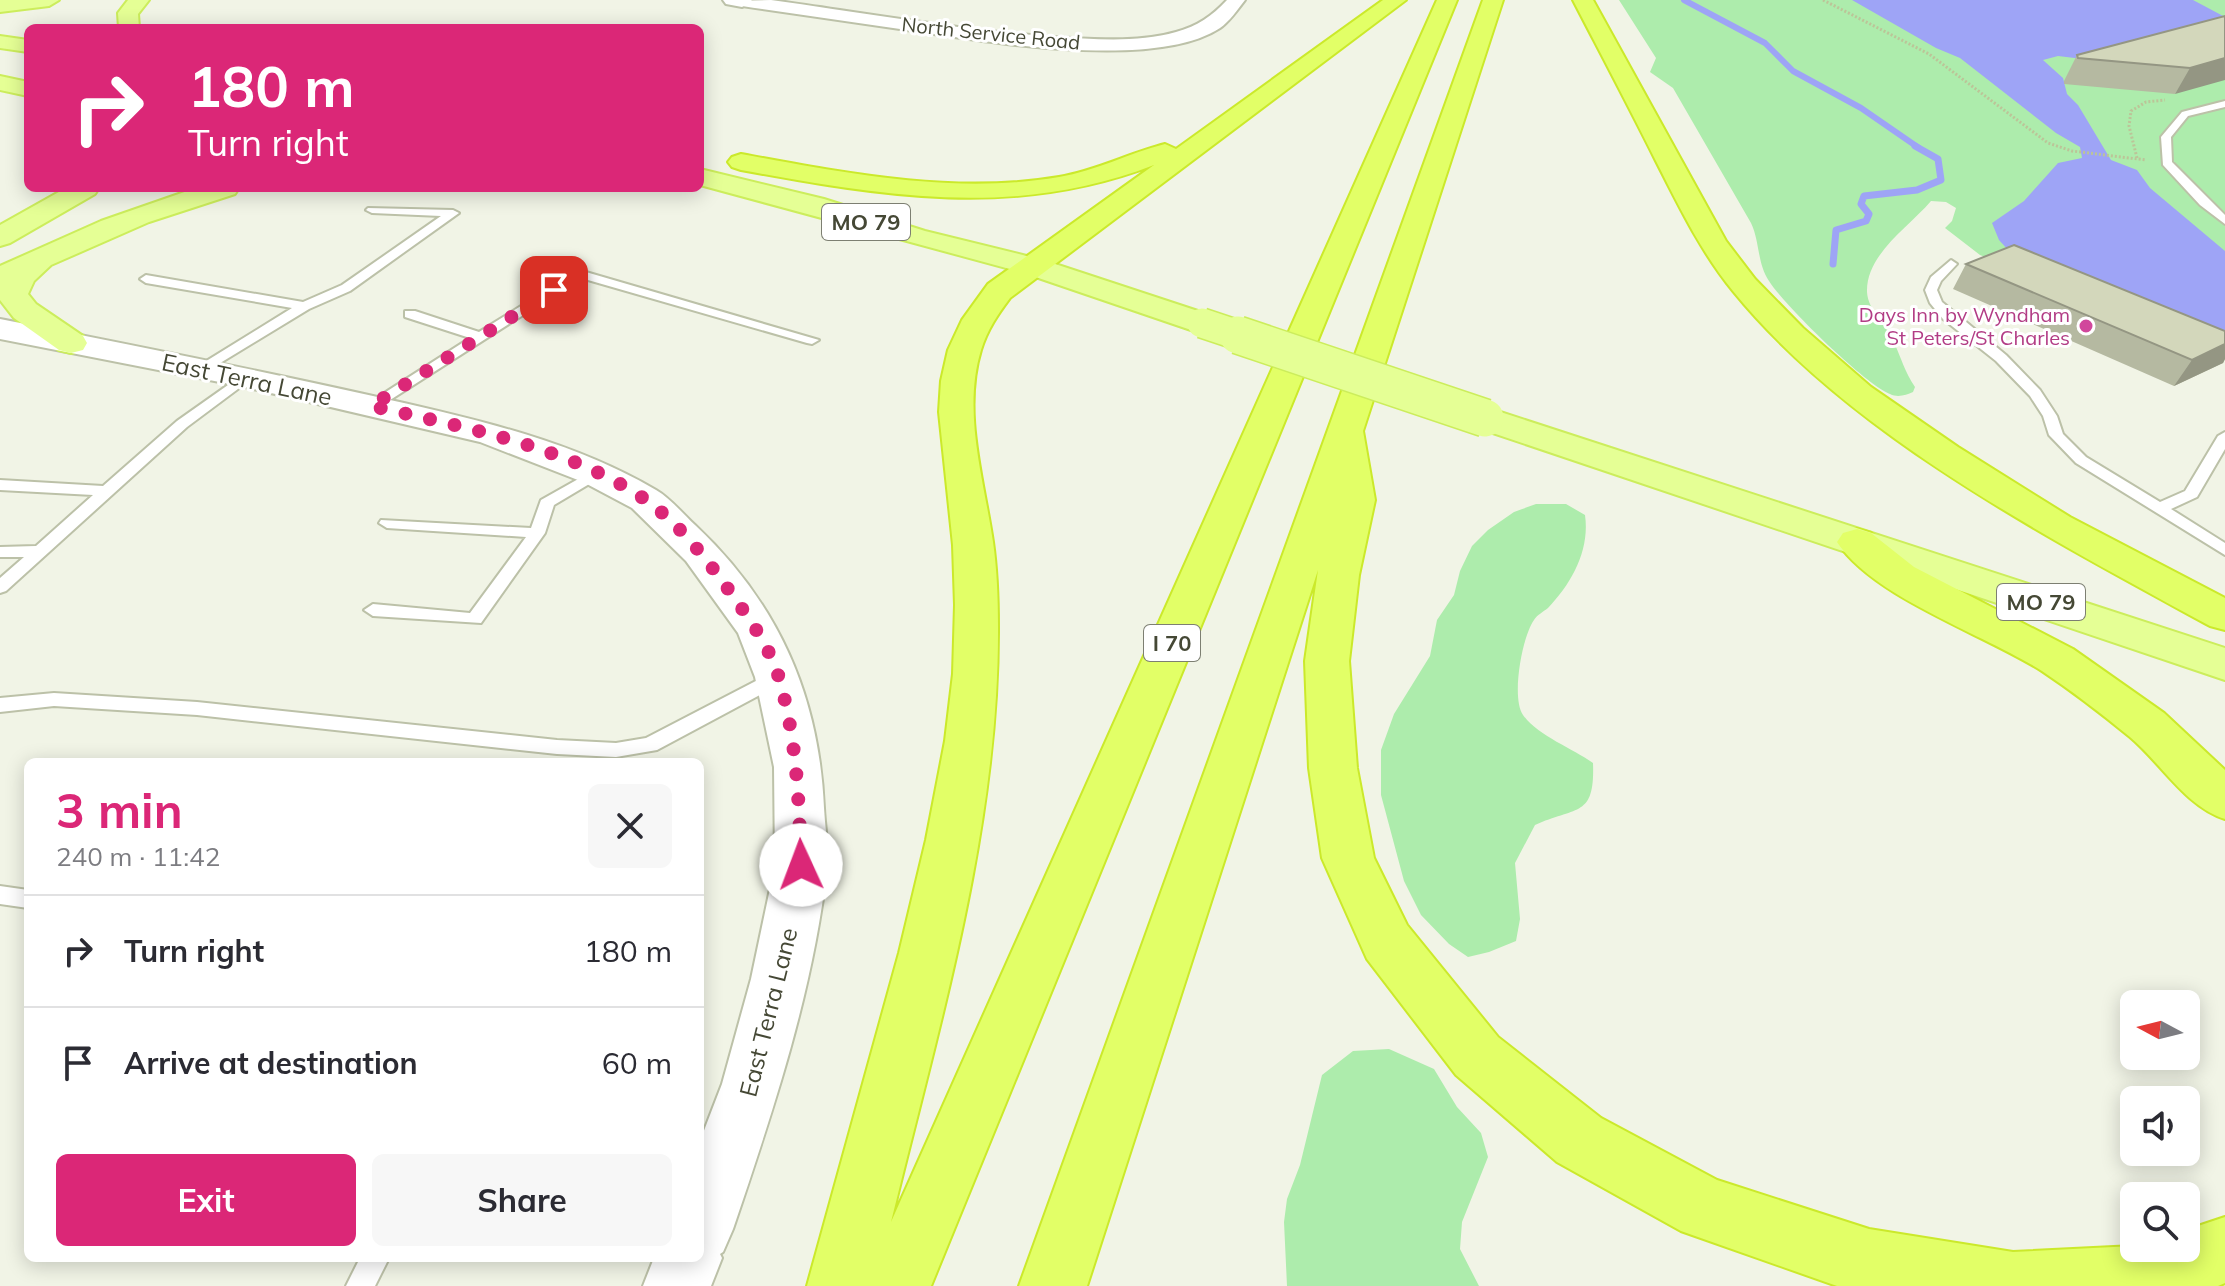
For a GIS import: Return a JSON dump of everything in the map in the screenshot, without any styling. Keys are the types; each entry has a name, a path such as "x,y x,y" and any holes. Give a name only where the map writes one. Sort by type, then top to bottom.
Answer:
{"highway":[{"path":"841,1286 927,954 953,836 970,736 977,642 973,547 955,405 958,365 967,338 984,307 1032,266 1396,0"},
{"name":"I 70","path":"897,1286 1447,0"},
{"path":"1053,1286 1493,0"},
{"path":"1583,0 1713,243 1744,285 1792,335 1859,394 1945,455 2056,526 2225,616"},
{"path":"730,158 900,190 957,193 1025,189 1068,184 1131,167 1236,119"},
{"path":"1345,428 1356,500 1338,575 1327,661 1333,768 1348,858 1387,942 1477,1056 1579,1140 1704,1208 1869,1263 2013,1286 2139,1280 2225,1250"},
{"path":"1857,542 1899,576 2057,660 2147,725 2225,800"}],"main road":[{"path":"0,6 49,0"},
{"path":"129,24 128,13 139,0"},
{"path":"0,42 24,45"},
{"path":"0,76 24,79"},
{"path":"0,83 24,88"},
{"name":"MO 79","path":"730,158 937,224 1032,266"},
{"name":"MO 79","path":"704,178 814,205 915,237 1032,266 2225,664"},
{"path":"4,234 79,192"},
{"path":"0,278 113,225 211,192"},
{"path":"41,258 21,277 12,295 25,311 71,343"}],"street":[{"name":"North Service Road","path":"740,0 1017,40 1118,45 1164,40 1198,32 1220,21 1236,0"},
{"name":"East Terra Lane","path":"0,329 245,377 492,434 596,474 646,500 700,552 758,630 778,677 798,767 801,865 779,979 752,1084 704,1218"},
{"path":"677,1286 686,1262"}],"lane":[{"path":"2223,101 2185,114 2166,137 2167,163 2225,221"},
{"path":"202,368 304,306 346,288 453,213 372,210"},
{"path":"1951,264 1935,280 1931,290 1936,303 2001,358 2035,393 2050,416 2056,435 2081,460 2225,550"},
{"path":"371,406 579,274 812,340"},
{"path":"146,279 304,306"},
{"path":"410,314 481,337"},
{"path":"0,587 182,424 245,377"},
{"path":"2158,509 2191,494 2225,436"},
{"path":"373,610 475,619 537,533 547,503 596,474"},
{"path":"0,485 107,491"},
{"path":"387,523 537,533"},
{"path":"0,552 41,551"},
{"path":"0,705 51,700 197,708 557,747 645,753 778,677"},
{"path":"0,895 24,898"},
{"path":"360,1286 373,1262"}],"path":[{"path":"1823,0 1929,54 1985,94 2032,134 2072,151 2115,156"}],"green space":[{"path":"1619,0 2225,0 2225,352 1980,255 1945,228 1952,221 1956,208 1946,202 1931,201 1881,253 1869,278 1868,299 1891,336 1915,387 1913,392 1905,395 1890,394 1863,376 1826,343 1769,281 1762,267 1751,223 1673,88 1650,72 1656,58"},
{"path":"1536,504 1566,504 1585,515 1585,541 1572,577 1548,608 1535,618 1530,628 1518,682 1520,707 1523,715 1537,729 1593,763 1593,781 1587,802 1580,808 1535,825 1515,863 1520,919 1516,941 1468,957 1449,944 1421,915 1404,881 1381,795 1381,750 1394,714 1430,656 1437,620 1454,595 1460,571 1472,546 1514,512"},
{"path":"1389,1049 1434,1069 1457,1107 1481,1133 1488,1157 1462,1222 1460,1249 1479,1286 1287,1286 1284,1222 1287,1199 1300,1165 1322,1075 1353,1051"}],"water":[{"path":"1852,0 2193,0 2225,17 2083,59 2058,56 2043,60 2063,78 2067,94 2078,105 2111,160 2137,170 2150,188 2225,251 2225,345 2010,252 1999,240 1992,223 2024,201 2058,163 2082,158 2080,147 2056,133 1960,58 1936,48"}],"building":[{"path":"2225,16 2225,58 2190,68 2078,58 2077,55"},
{"path":"2014,245 2225,331 2225,344 2192,360 1966,264"}],"waterway":[{"path":"1684,0 1765,43 1793,71 1861,108 1919,148"},
{"path":"1833,264 1836,230 1866,221 1869,214 1861,204 1864,196 1917,190 1941,180 1938,159 1915,146"}],"place":[{"name":"Days Inn by Wyndham St Peters/St Charles","path":"2086,326"}],"route":[{"path":"554,290 371,406 492,434 608,479 646,500 700,552 758,630 778,677 798,767 801,865"}]}
